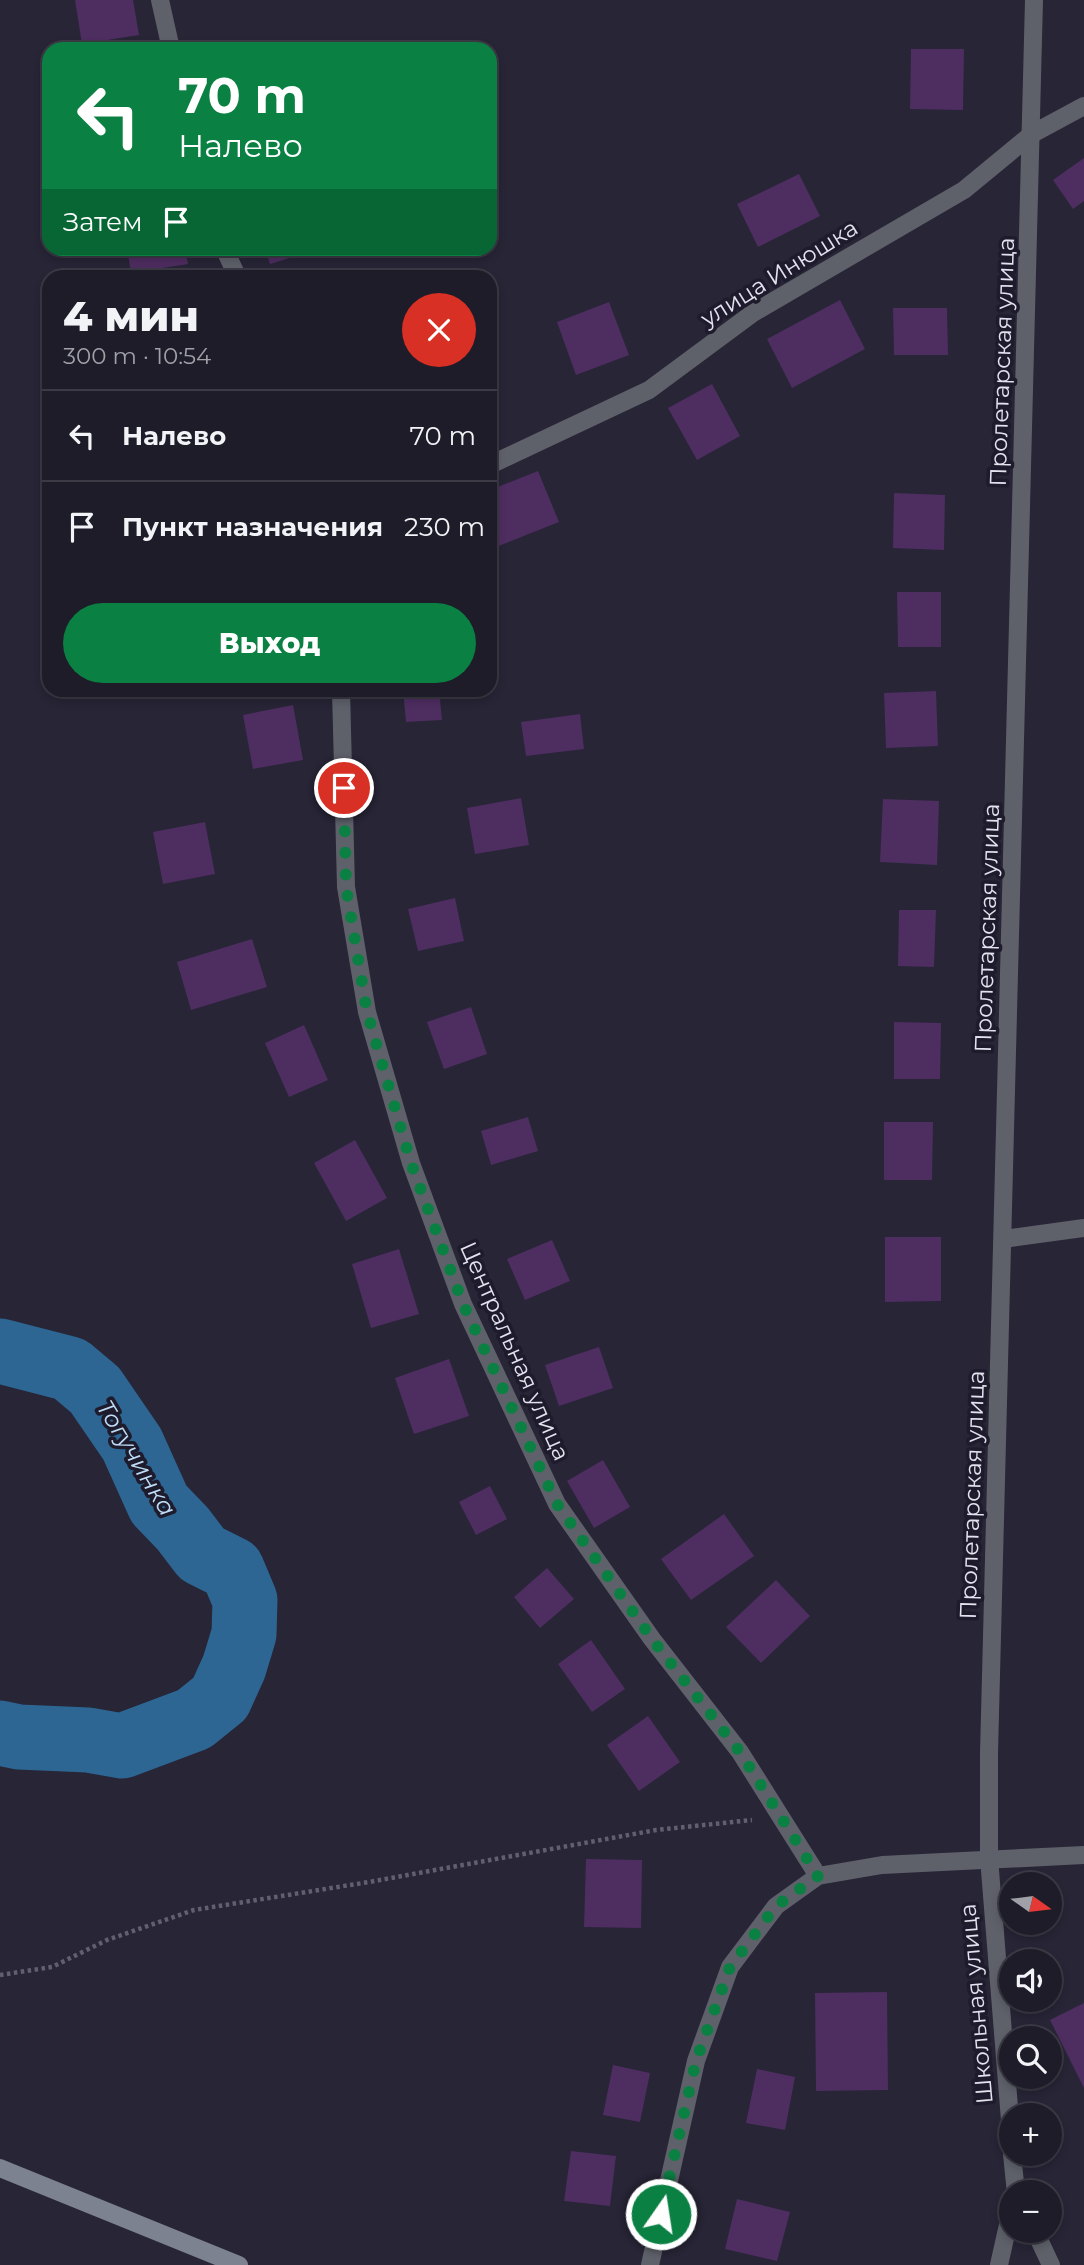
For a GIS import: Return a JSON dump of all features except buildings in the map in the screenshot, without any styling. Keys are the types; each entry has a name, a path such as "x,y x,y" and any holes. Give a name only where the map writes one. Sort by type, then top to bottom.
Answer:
{"main road":[{"path":"0,2168 239,2265"}],"street":[{"path":"160,0 169,42"},
{"name":"Пролетарская улица","path":"989,1858 989,1753 1034,0"},
{"name":"улица Инюшка","path":"497,463 649,390 753,313 964,190 1032,134 1084,106"},
{"name":"Центральная улица","path":"341,697 346,887 367,1012 411,1163 463,1304 557,1504 652,1639 740,1752 818,1876"},
{"path":"1003,1239 1084,1228"},
{"path":"650,2265 696,2061 730,1967 776,1906 818,1876 882,1865 1084,1855"},
{"name":"Школьная улица","path":"989,1858 1009,2103"},
{"path":"999,2265 1004,2243"},
{"path":"1041,2243 1051,2265"}],"path":[{"path":"0,1975 52,1967 107,1940 194,1910 369,1882 656,1830 781,1817"}],"waterway":[{"name":"Тогучинка","path":"0,1351 70,1369 95,1390 132,1444 159,1504 202,1554 232,1569 245,1600 244,1634 234,1667 220,1698 194,1719 122,1746 88,1740 19,1737 0,1733"}],"route":[{"path":"344,788 346,887 367,1012 411,1163 463,1304 557,1504 652,1639 740,1752 818,1876 776,1906 730,1967 696,2061 661,2214"}]}
